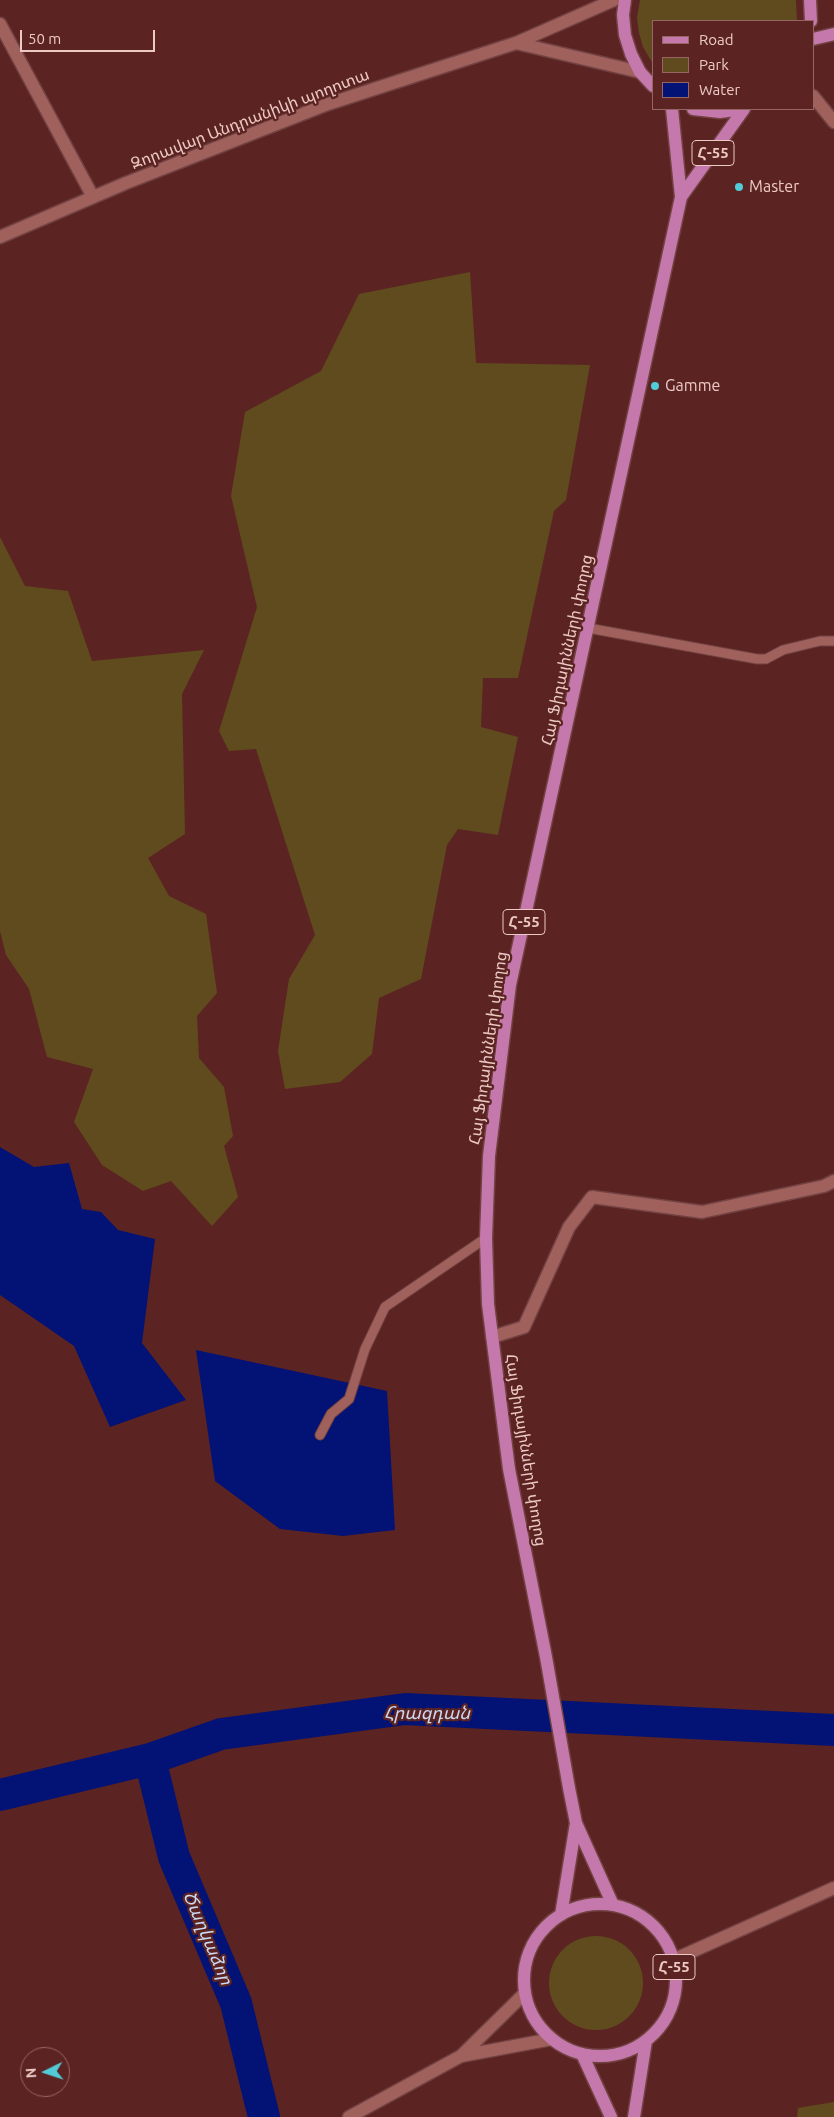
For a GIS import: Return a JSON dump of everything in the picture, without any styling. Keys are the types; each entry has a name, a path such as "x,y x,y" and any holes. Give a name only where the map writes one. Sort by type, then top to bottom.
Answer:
{"main road":[{"name":"Զորավար Անդրանիկի պողոտա","path":"0,237 93,197 328,104 516,44 614,0"},
{"path":"626,0 623,15 625,35 631,54 640,72 652,85"},
{"path":"810,0 811,20"},
{"path":"0,24 93,197"},
{"path":"814,39 834,34"},
{"path":"516,44 640,72"},
{"path":"814,97 834,122"},
{"name":"Հայ Ֆիդայինների փողոց","path":"613,1905 576,1823 569,1788 546,1657 509,1470 492,1337 486,1238 489,1156 510,984 681,197 672,110"},
{"name":"Հ-55","path":"702,110 720,112 735,110"},
{"name":"Հայ Ֆիդայինների փողոց","path":"681,197 742,110"},
{"path":"492,1337 524,1327 569,1227 592,1197 702,1212 824,1186 834,1181"},
{"name":"Հայ Ֆիդայինների փողոց","path":"561,1915 576,1823"},
{"path":"673,1960 834,1888"},
{"name":"Հ-55","path":"595,1904 613,1905 629,1910 644,1918 657,1930 667,1944 673,1960 675,1990 672,2004 657,2030 646,2041 626,2051 604,2056 582,2054 566,2048 552,2039 535,2018 525,1993 526,1967 534,1942 551,1922 578,1907 595,1904"},
{"path":"350,2117 461,2056 525,1993"},
{"path":"461,2056 552,2039"},
{"path":"634,2117 646,2041"},
{"path":"582,2054 611,2117"}],"lane":[{"path":"588,628 757,659 766,659 783,650 834,641"},
{"path":"320,1435 330,1414 349,1398 365,1349 385,1307 486,1238"}],"green space":[{"path":"640,0 796,0 797,20 652,20 652,62 643,47 637,18"},
{"path":"470,272 476,363 590,365 566,500 554,511 518,678 483,678 481,727 518,737 498,835 458,829 447,845 421,979 379,998 372,1054 340,1082 285,1089 278,1051 289,979 315,935 256,749 229,751 219,731 257,607 231,496 245,412 321,371 359,294"},
{"path":"0,537 25,586 68,591 92,661 204,650 182,694 185,834 148,858 169,896 206,914 217,993 197,1016 199,1058 224,1087 233,1136 224,1146 238,1197 212,1226 171,1181 143,1191 102,1165 74,1122 93,1069 47,1057 29,989 6,955 0,931"},
{"path":"596,1936 614,1940 629,1950 639,1965 643,1983 639,2001 629,2016 614,2026 596,2030 578,2026 563,2016 553,2001 549,1983 553,1965 563,1950 578,1940"},
{"path":"834,2102 834,2117 797,2117 798,2108"}],"water":[{"path":"0,1147 34,1167 69,1163 82,1209 101,1212 118,1230 155,1239 142,1343 186,1400 110,1427 74,1346 0,1295"},
{"path":"196,1350 387,1391 395,1530 343,1536 280,1529 215,1481"}],"waterway":[{"name":"Հրազդան","path":"0,1795 150,1759 221,1734 405,1709 834,1730"},
{"name":"Ծաղկաձոր","path":"150,1759 174,1857 236,2003 264,2117"}],"place":[{"name":"Master","path":"739,187"},
{"name":"Gamme","path":"655,386"}]}
